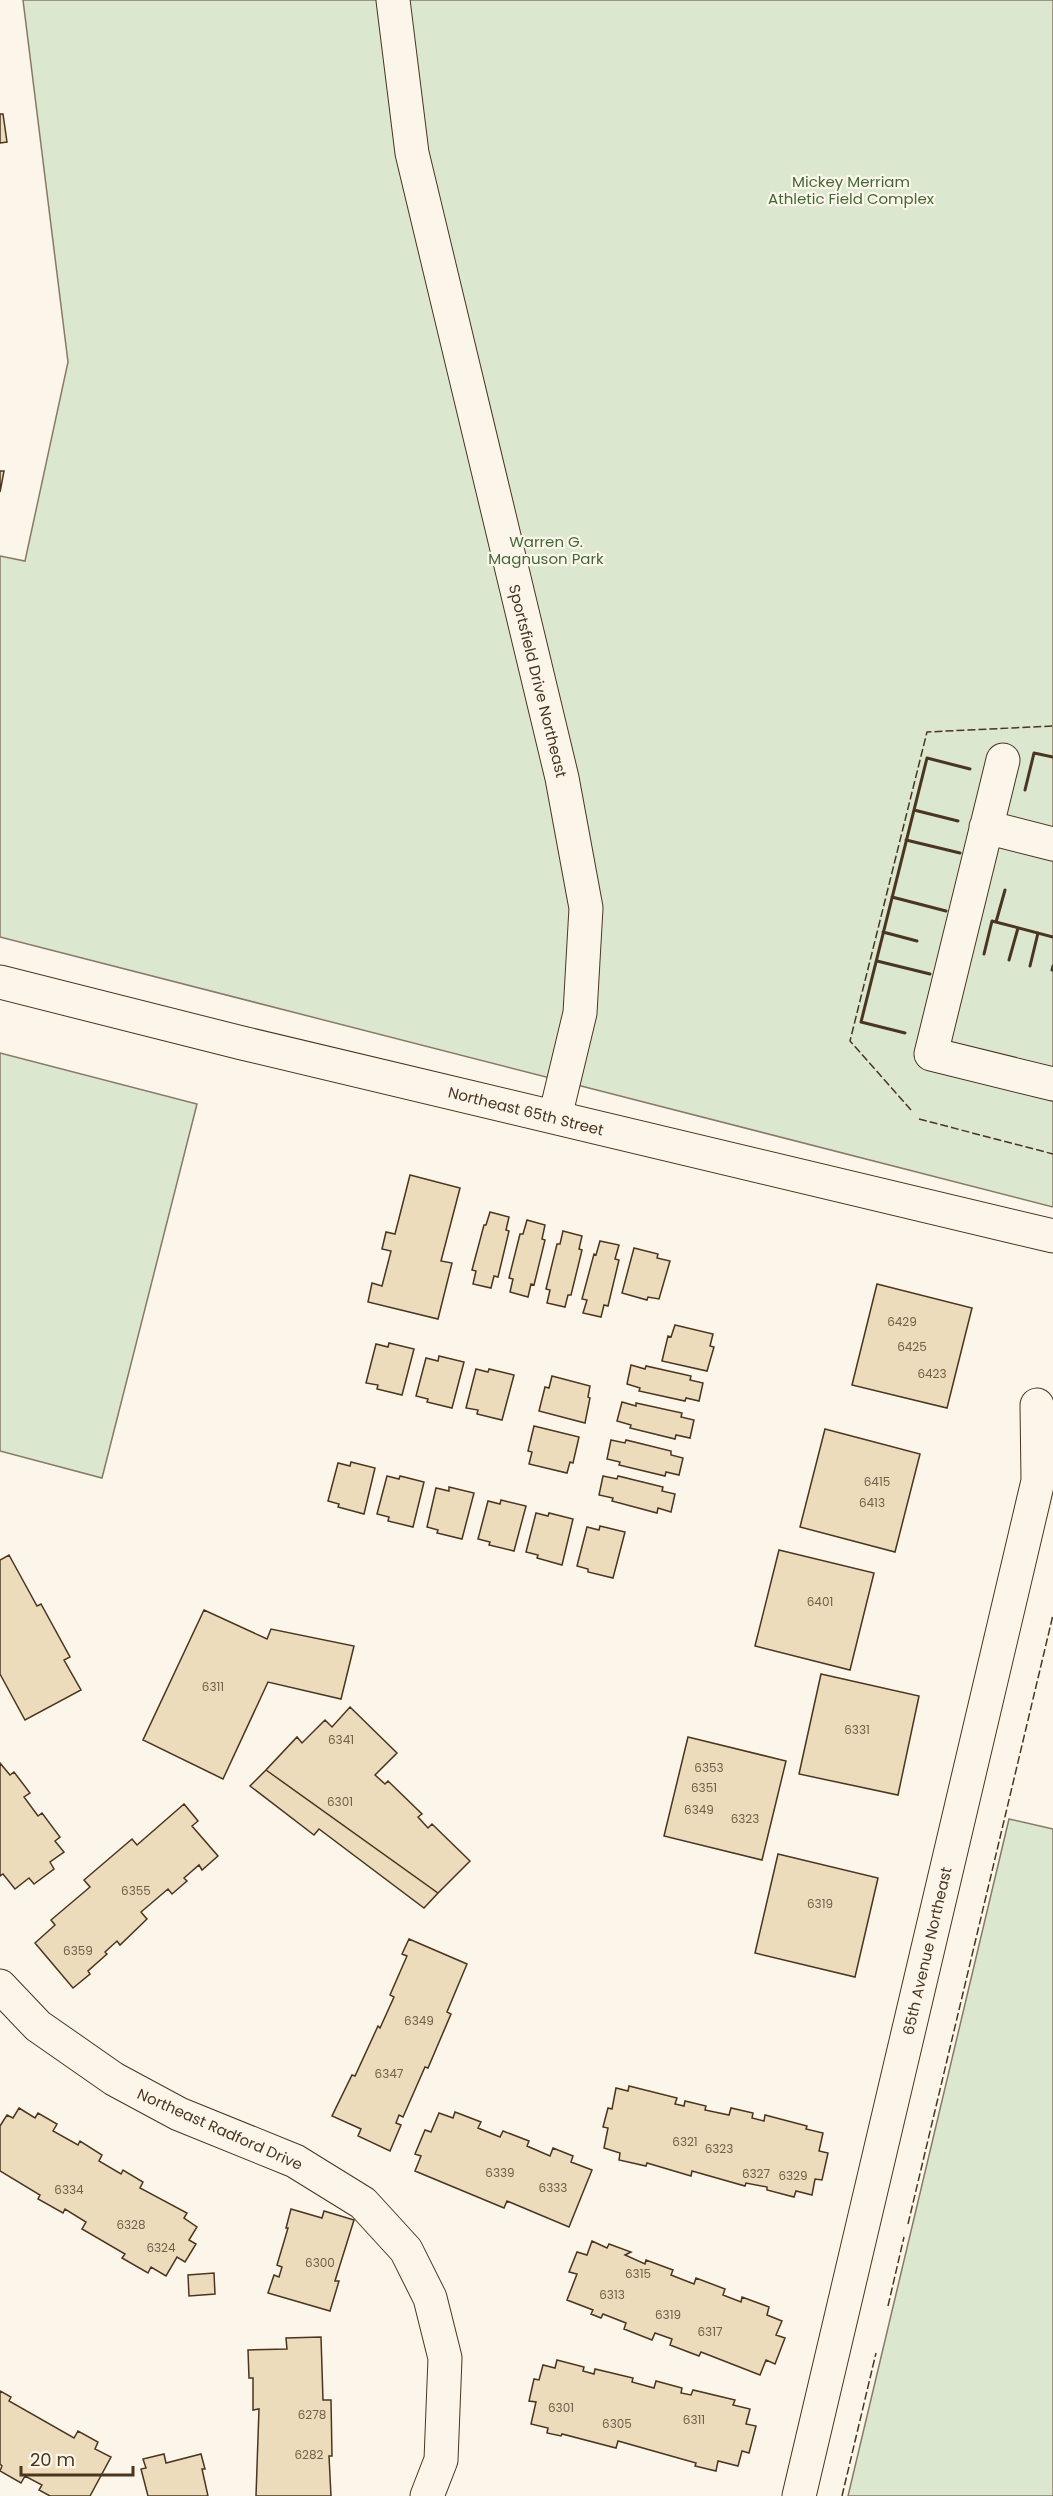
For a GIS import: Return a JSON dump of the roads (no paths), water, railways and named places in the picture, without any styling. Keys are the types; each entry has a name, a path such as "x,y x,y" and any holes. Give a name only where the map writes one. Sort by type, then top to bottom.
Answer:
{"street":[{"name":"Sportsfield Drive Northeast","path":"393,0 412,153 562,778 586,908 580,1013 555,1117"},
{"path":"1003,760 931,1054 1053,1084"},
{"path":"986,827 1053,844"},
{"name":"Northeast 65th Street","path":"0,982 242,1043 1053,1236"},
{"name":"65th Avenue Northeast","path":"799,2496 1038,1481 1037,1405"},
{"name":"Northeast Radford Drive","path":"0,1986 38,2026 114,2079 179,2114 295,2161 363,2203 406,2250 430,2298 445,2358 441,2460 428,2496"}],"park label":[{"name":"Mickey Merriam Athletic Field Complex","path":"851,190"},
{"name":"Warren G. Magnuson Park","path":"546,550"}]}
